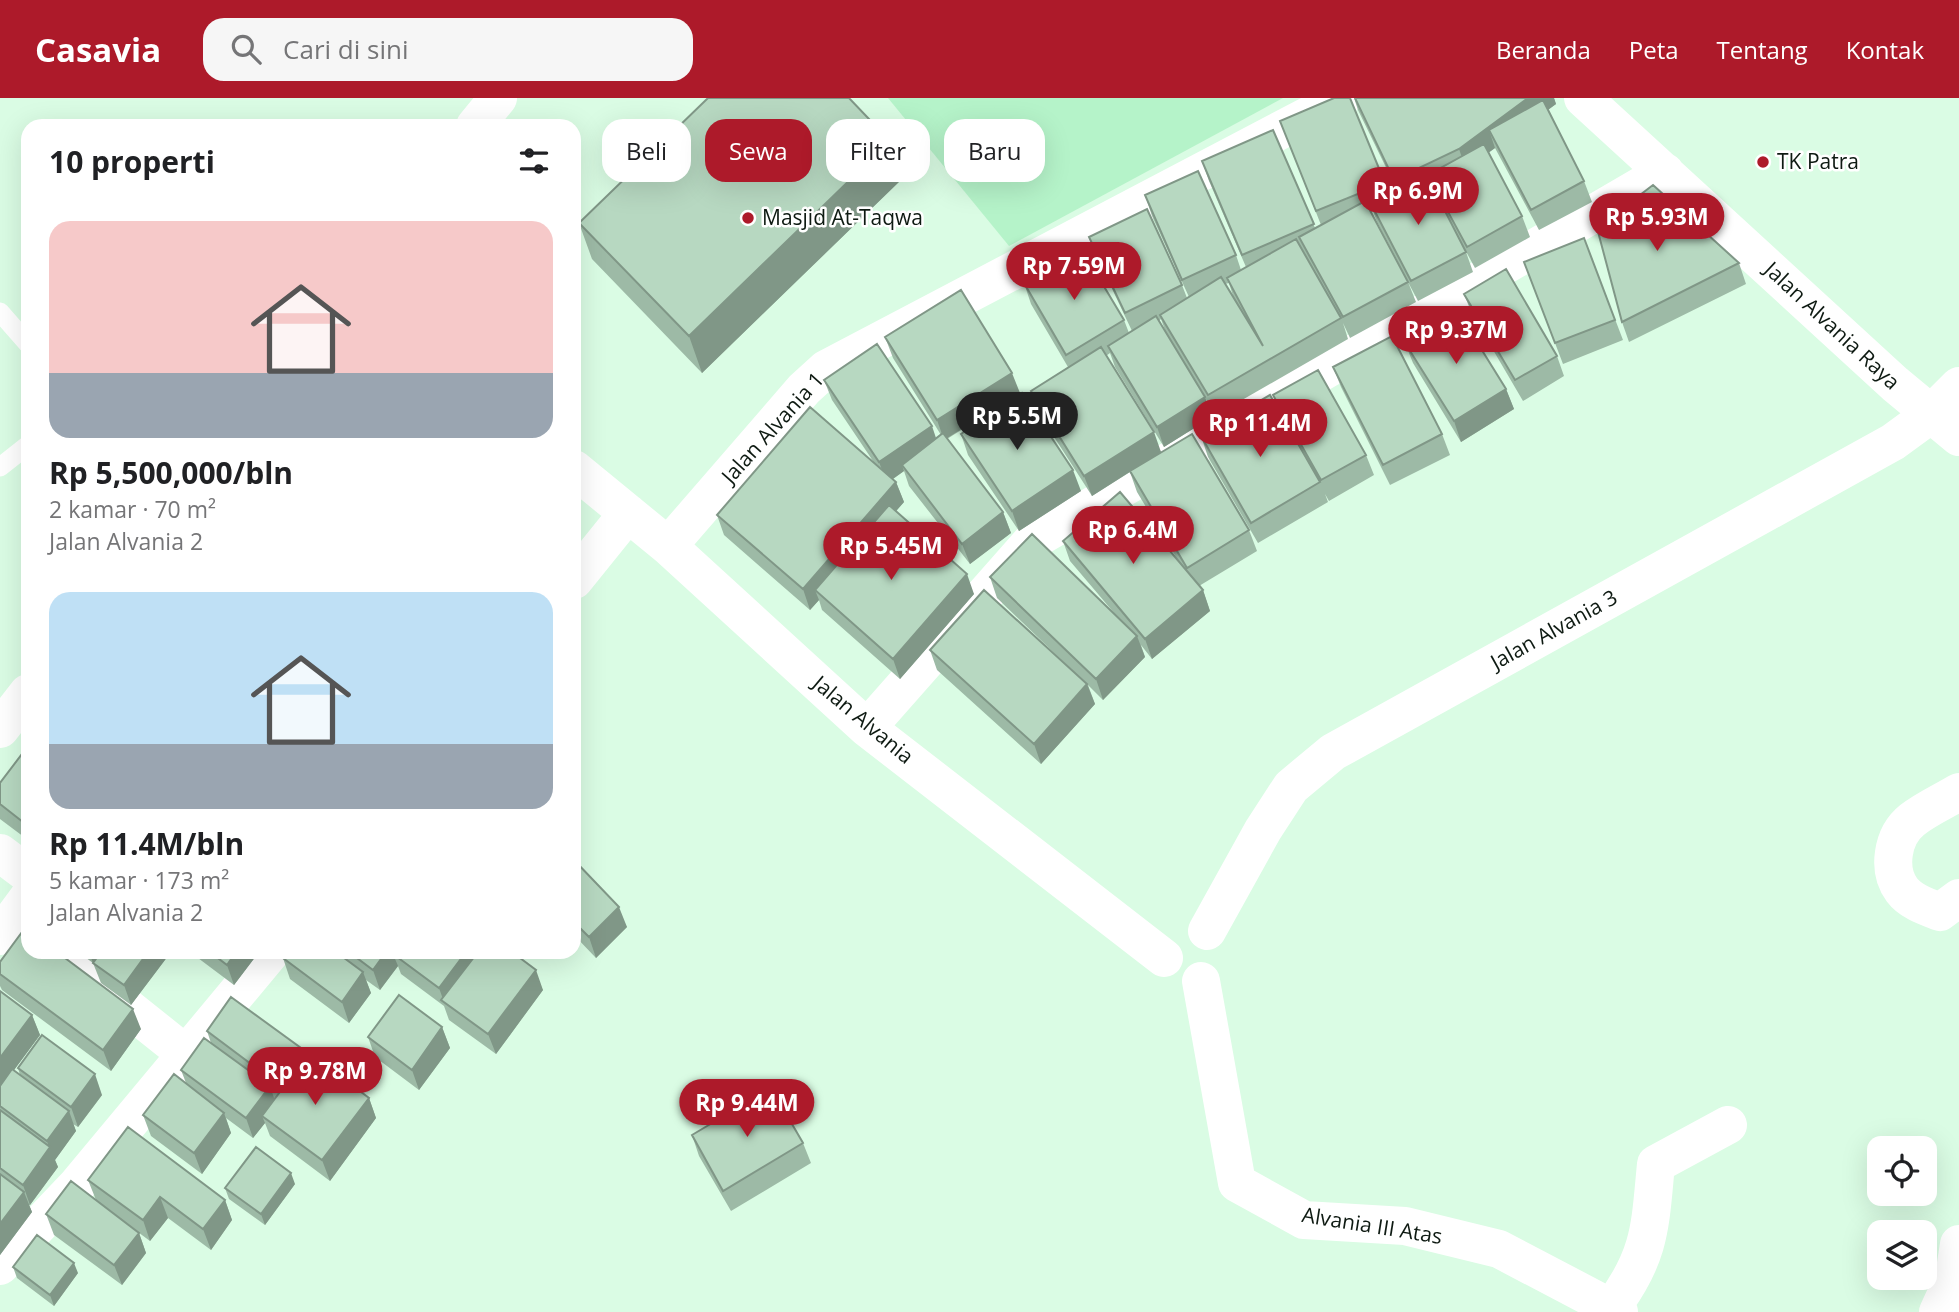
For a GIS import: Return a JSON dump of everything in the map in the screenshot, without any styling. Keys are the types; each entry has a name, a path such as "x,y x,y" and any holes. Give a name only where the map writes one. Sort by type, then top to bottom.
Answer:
{"street":[{"path":"481,119 498,98"},
{"name":"Jalan Alvania 1","path":"668,546 804,389 826,369 1342,98"},
{"name":"Jalan Alvania Raya","path":"1583,98 1945,426"},
{"path":"867,727 1032,541 1665,172"},
{"name":"Jalan Alvania 3","path":"1207,931 1263,830 1291,788 1334,752 1893,442 1945,426 1959,386"},
{"name":"Jalan Alvania","path":"581,475 668,546 867,727 1164,958"},
{"path":"581,571 628,513"},
{"path":"0,729 21,702"},
{"path":"1959,792 1909,822 1895,845 1894,875 1903,892 1919,904 1940,912 1959,898"},
{"path":"0,853 21,869"},
{"path":"1196,927 1207,931 1216,940 1220,952 1218,964 1211,975 1201,981 1188,982 1177,978 1168,969 1164,958 1166,945 1173,934 1183,928 1196,927"},
{"path":"67,959 187,1055"},
{"path":"0,1266 78,1184 265,959"},
{"name":"Alvania III Atas","path":"1201,981 1237,1183 1304,1220 1405,1226 1499,1249 1615,1310"},
{"path":"1615,1310 1634,1278 1650,1233 1656,1164 1728,1125"},
{"path":"1938,1312 1954,1277 1959,1244"}],"lane":[{"path":"0,312 21,336"},
{"path":"0,467 21,450"}],"green space":[{"path":"888,98 1283,98 1009,246 957,182 1045,182 1045,119 944,119 944,166 930,149 930,119 905,119"}],"building":[{"path":"708,98 849,98 869,119 826,119 826,182 848,182 689,336 581,225 581,221 621,182 691,182 691,119 686,119"},
{"path":"1334,98 1350,98 1385,183 1316,211 1280,121"},
{"path":"1355,98 1528,98 1459,149 1394,180"},
{"path":"1543,100 1584,181 1531,210 1489,130"},
{"path":"1273,130 1314,224 1242,255 1202,161"},
{"path":"1484,144 1522,216 1467,247 1428,175"},
{"path":"1198,171 1236,255 1182,280 1145,195"},
{"path":"1425,172 1466,252 1411,281 1370,202"},
{"path":"1653,185 1739,263 1622,322 1597,228"},
{"path":"1365,201 1408,282 1343,317 1299,237"},
{"path":"1147,209 1182,285 1125,313 1089,237"},
{"path":"1584,238 1615,320 1555,343 1524,262"},
{"path":"1296,239 1341,318 1208,395 1160,315 1221,277 1263,346 1227,278"},
{"path":"1081,248 1124,320 1066,355 1024,283"},
{"path":"1506,269 1557,356 1515,380 1464,294"},
{"path":"961,290 1012,373 937,420 885,337"},
{"path":"1457,310 1506,389 1454,421 1405,343"},
{"path":"1156,316 1205,397 1157,427 1108,346"},
{"path":"1392,336 1442,434 1383,465 1333,367"},
{"path":"877,344 932,426 879,462 824,380"},
{"path":"1101,347 1154,432 1084,476 1031,391"},
{"path":"1318,370 1366,455 1321,480 1273,395"},
{"path":"1022,393 1073,470 1012,511 961,434"},
{"path":"1270,395 1320,482 1251,523 1201,436"},
{"path":"810,407 896,482 803,589 717,515"},
{"path":"943,433 1003,512 962,544 902,465"},
{"path":"1192,434 1249,530 1187,568 1130,471"},
{"path":"1120,492 1203,590 1145,639 1063,541"},
{"path":"889,505 967,574 893,659 815,590"},
{"path":"1032,534 1137,636 1096,679 990,577"},
{"path":"984,590 1087,684 1034,744 930,650"},
{"path":"21,755 21,820 0,804 0,783"},
{"path":"581,867 619,907 589,937 581,929"},
{"path":"21,933 21,959 66,959 133,1009 103,1050 0,974 0,962"},
{"path":"96,959 143,959 124,985 93,963"},
{"path":"219,959 231,959 227,965"},
{"path":"284,959 345,959 363,972 342,1002"},
{"path":"358,959 381,959 373,970"},
{"path":"400,959 461,959 439,988"},
{"path":"473,959 521,959 536,970 488,1034 441,1000"},
{"path":"0,991 32,1015 0,1058"},
{"path":"399,995 442,1027 412,1070 368,1037"},
{"path":"231,997 301,1048 275,1082 207,1031"},
{"path":"42,1035 95,1074 71,1107 18,1068"},
{"path":"204,1038 270,1086 246,1118 181,1070"},
{"path":"309,1053 369,1098 322,1160 262,1116"},
{"path":"12,1069 69,1111 47,1141 0,1106 0,1086"},
{"path":"174,1074 224,1113 194,1153 143,1115"},
{"path":"771,1088 803,1143 723,1191 692,1135"},
{"path":"0,1110 50,1147 23,1185 0,1168"},
{"path":"128,1127 225,1200 203,1229 160,1197 143,1220 88,1180"},
{"path":"256,1147 291,1173 261,1214 225,1188"},
{"path":"0,1174 24,1192 0,1224"},
{"path":"71,1181 139,1233 114,1265 46,1214"},
{"path":"37,1235 74,1263 50,1295 13,1267"}],"place":[{"name":"TK Patra","path":"1763,162"},
{"name":"Masjid At-Taqwa","path":"748,218"}]}
